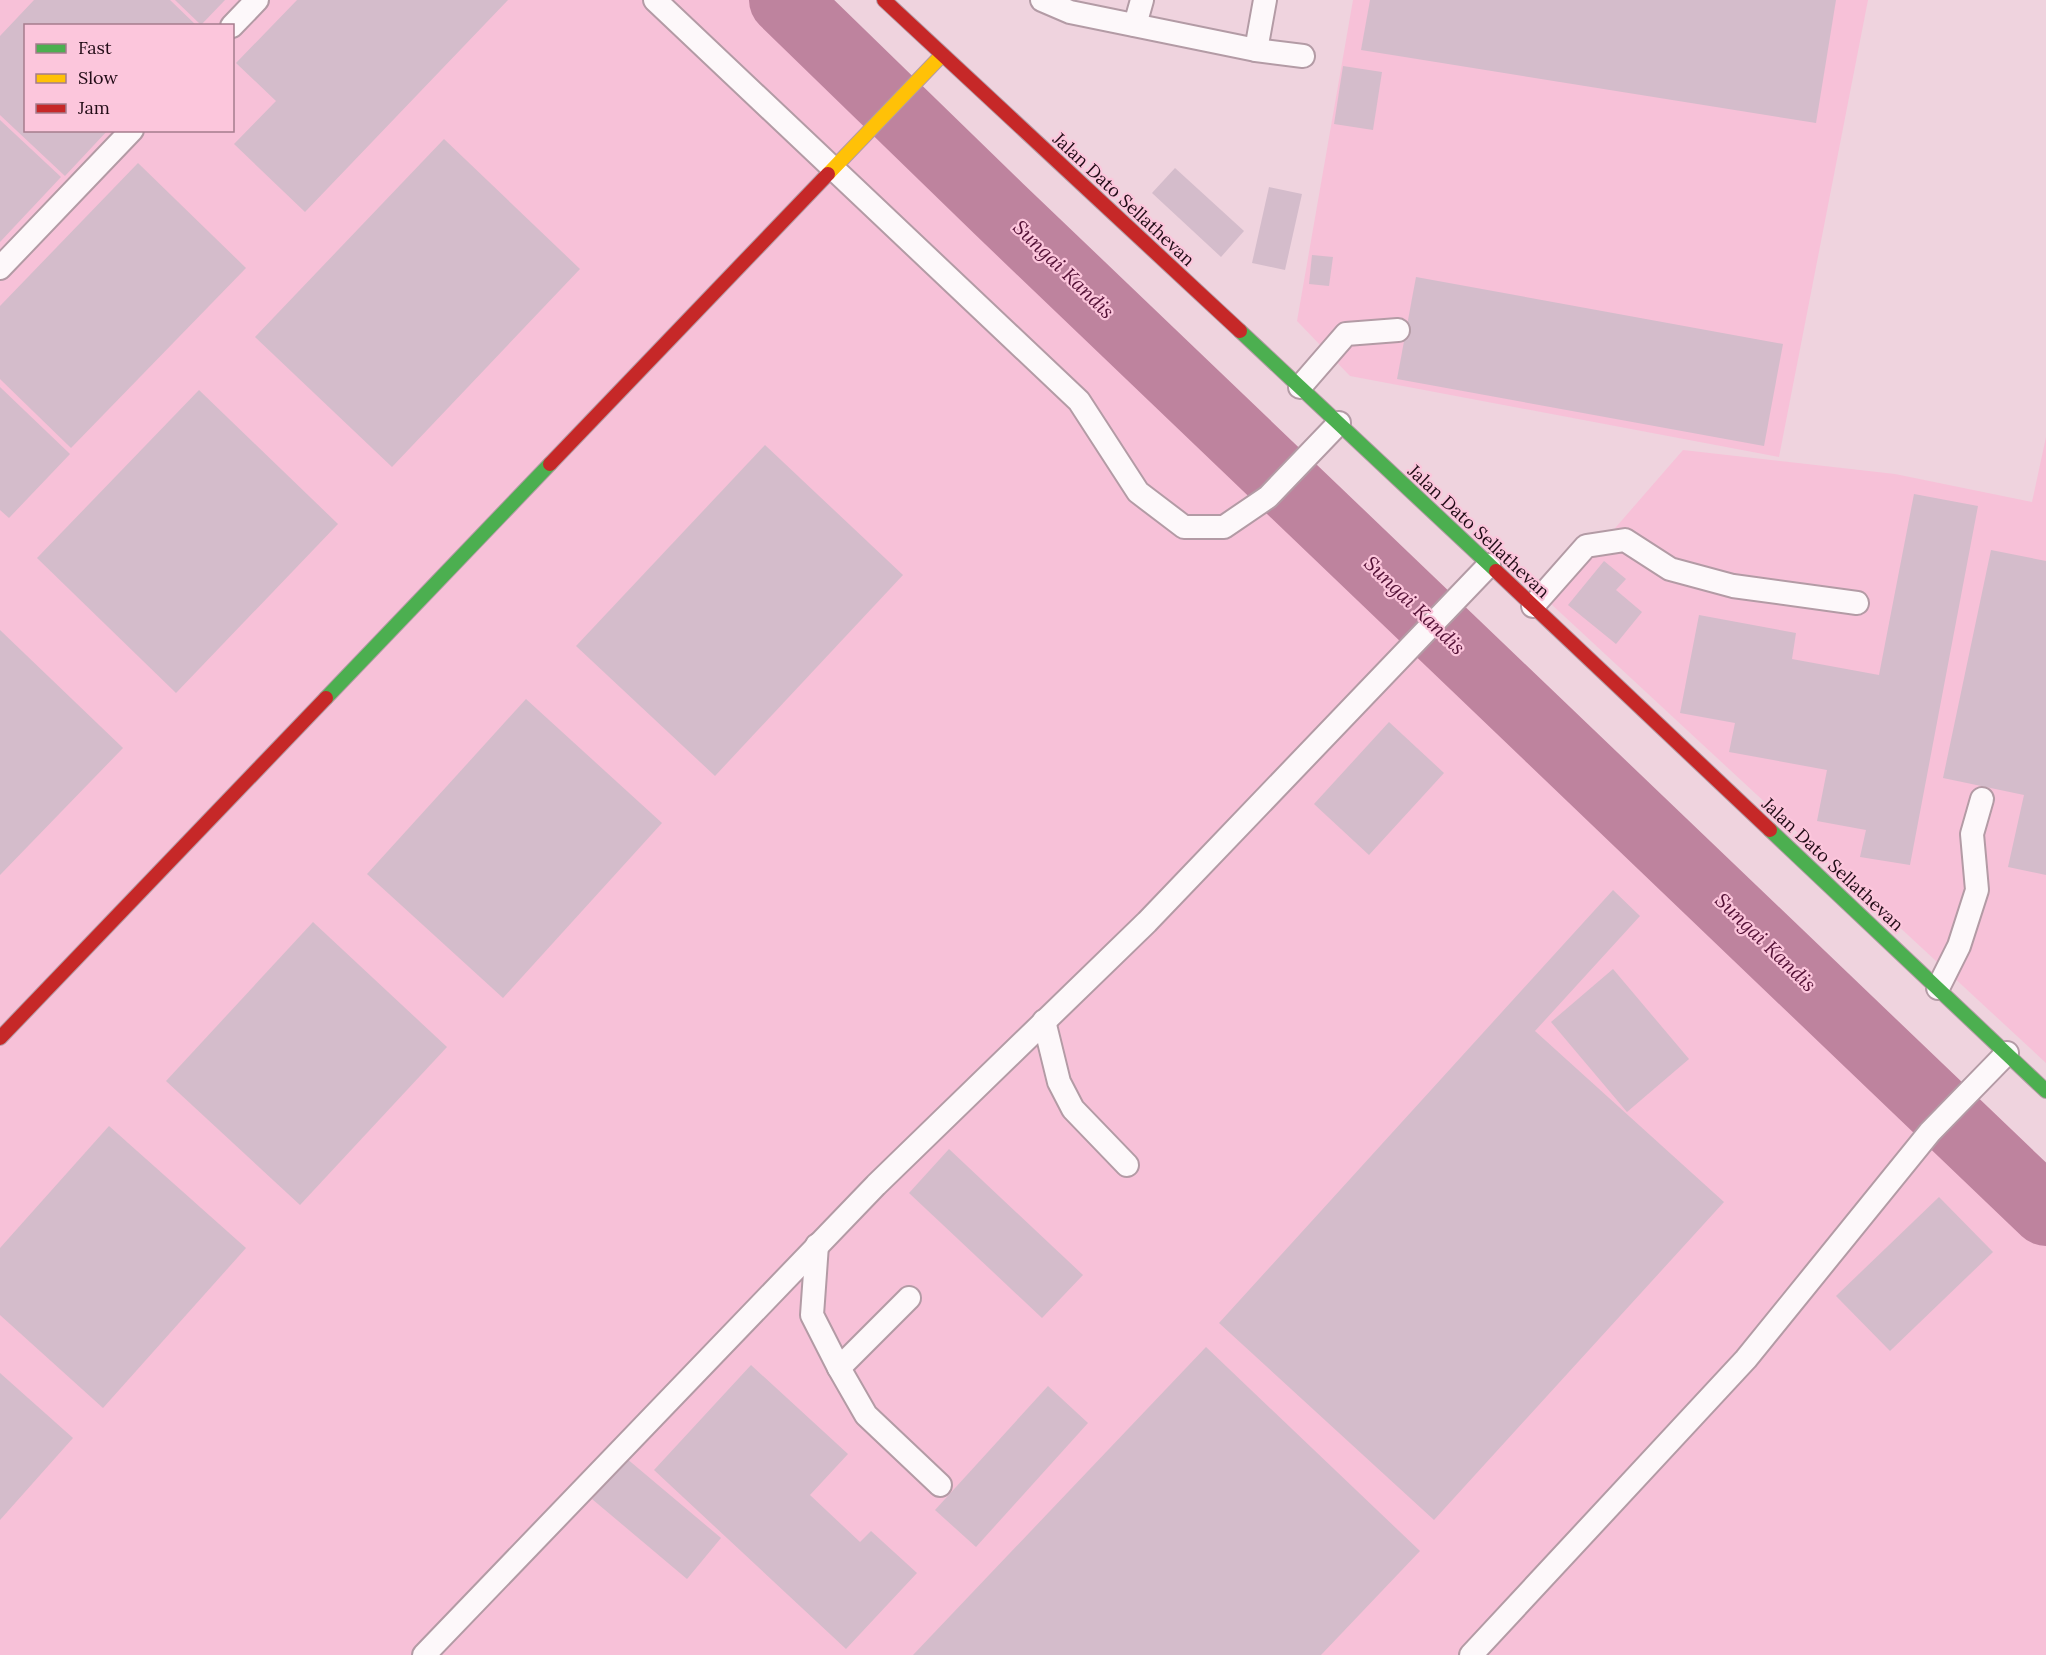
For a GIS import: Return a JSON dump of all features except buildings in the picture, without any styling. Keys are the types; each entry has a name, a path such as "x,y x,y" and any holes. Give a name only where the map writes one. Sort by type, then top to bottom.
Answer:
{"street":[{"name":"Jalan Dato Sellathevan","path":"884,0 941,56 1339,423 2046,1091"},
{"path":"0,1038 941,56"}],"lane":[{"path":"234,24 257,0"},
{"path":"655,0 1079,401 1138,492 1184,527 1224,527 1274,491 1339,423"},
{"path":"1042,0 1070,12 1256,50 1303,56"},
{"path":"1135,25 1142,0"},
{"path":"1256,50 1265,0"},
{"path":"0,268 130,132"},
{"path":"1300,387 1346,334 1398,330"},
{"path":"1533,606 1586,546 1625,540 1670,569 1733,586 1857,603"},
{"path":"424,1655 817,1245 1163,905 1489,565"},
{"path":"1938,988 1959,946 1977,890 1972,834 1982,799"},
{"path":"1044,1021 1059,1082 1073,1109 1127,1165"},
{"path":"1471,1655 1746,1359 1940,1122 2007,1053"},
{"path":"817,1245 812,1315 839,1368 866,1414 940,1485"},
{"path":"839,1368 909,1298"}],"shaded area":[{"path":"0,0 756,0 2046,1231 2046,1655 0,1655"},
{"path":"1353,0 1868,0 1779,457 1350,376 1297,321"},
{"path":"2046,437 2046,1063 1550,603 1683,450 1895,474 2032,502"}],"waterway":[{"name":"Sungai Kandis","path":"784,0 999,209 2046,1211"}],"traffic: fast":[{"path":"1240,331 1496,571"},
{"path":"326,698 550,464"},
{"path":"1770,830 2046,1091"}],"traffic: slow":[{"path":"828,174 942,55"}],"traffic: jam":[{"path":"884,0 1240,331"},
{"path":"550,464 828,174"},
{"path":"1496,571 1770,830"},
{"path":"0,1038 326,698"}]}
